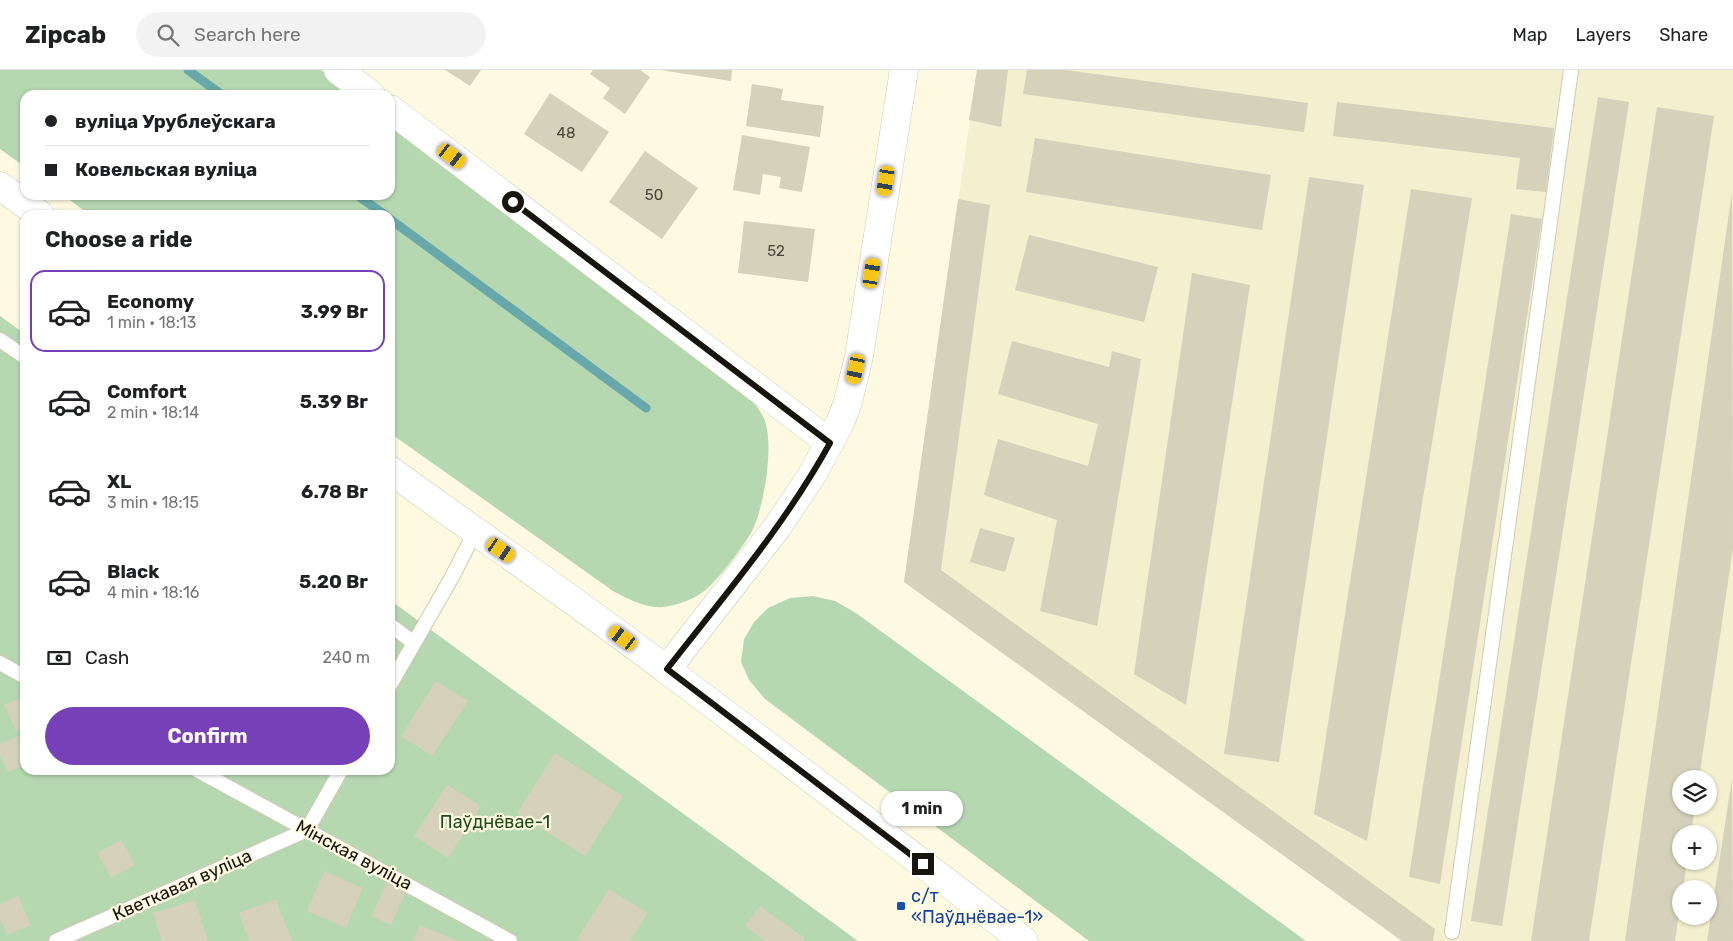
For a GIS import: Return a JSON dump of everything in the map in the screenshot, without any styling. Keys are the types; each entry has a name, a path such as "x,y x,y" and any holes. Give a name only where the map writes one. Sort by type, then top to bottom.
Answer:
{"main road":[{"path":"338,70 364,90"},
{"path":"667,669 778,526 812,475 830,443 848,402 859,356 904,70"},
{"path":"395,113 830,443"},
{"path":"0,186 33,210"},
{"path":"395,474 667,669 1024,941"}],"lane":[{"path":"1452,932 1571,70"},
{"path":"0,340 20,354"},
{"path":"395,675 452,577 474,532"},
{"path":"395,629 414,643"},
{"path":"0,663 20,674"},
{"name":"Мінская вуліца","path":"206,775 494,936 510,941"},
{"path":"307,830 338,775"},
{"name":"Кветкавая вуліца","path":"56,941 307,830"}],"shaded area":[{"path":"977,70 1733,70 1733,941 1402,941 904,582"}],"green space":[{"path":"0,70 321,70 348,90 20,90 20,163 0,149"},
{"path":"395,125 741,386 760,412 768,432 768,462 764,494 751,533 715,581 699,595 664,607 637,603 613,591 395,437 395,210 83,210 70,200 395,200"},
{"name":"Паўднёвае-1","path":"0,316 20,330 20,775 395,775 395,604 858,941 0,941"},
{"path":"813,596 835,601 856,613 1306,941 1089,941 765,699 749,680 741,662 744,639 754,622 768,608 790,598"}],"building":[{"path":"445,70 481,70 470,86"},
{"path":"593,70 640,70 650,77 625,114 603,98 610,88 590,74"},
{"path":"660,70 732,70 731,81"},
{"path":"977,70 1008,70 1001,127 969,120"},
{"path":"1027,70 1065,70 1308,103 1304,132 1023,94"},
{"path":"752,84 783,89 781,100 824,106 820,137 746,126"},
{"path":"550,93 609,132 582,172 524,134"},
{"path":"1598,97 1629,102 1502,926 1471,921"},
{"path":"1337,102 1554,128 1546,192 1516,189 1520,158 1333,136"},
{"path":"1657,107 1714,116 1589,941 1531,941"},
{"path":"742,135 810,147 802,192 779,188 781,177 763,174 760,195 733,190"},
{"path":"1035,138 1271,175 1262,230 1026,192"},
{"path":"645,151 698,188 662,239 609,202"},
{"path":"1309,177 1364,185 1279,762 1224,754"},
{"path":"1411,189 1472,198 1367,841 1314,814"},
{"path":"1732,192 1733,548 1700,770 1672,770 1672,815 1694,815 1692,825 1672,825 1672,870 1686,870 1684,880 1672,880 1672,925 1677,925 1675,941 1625,941"},
{"path":"958,199 990,205 941,570 1435,929 1433,941 1402,941 904,582"},
{"path":"1511,214 1542,219 1440,884 1409,877"},
{"path":"744,221 815,229 808,282 738,273"},
{"path":"1029,235 1158,267 1144,322 1015,290"},
{"path":"1192,273 1250,285 1186,705 1134,674"},
{"path":"1012,341 1109,367 1112,351 1141,359 1097,626 1040,611 1057,520 984,495 998,439 1088,466 1098,424 998,394"},
{"path":"980,528 1015,538 1005,572 970,562"},
{"path":"436,681 468,701 432,756 401,736"},
{"path":"20,698 20,729 16,731 4,705"},
{"path":"20,735 20,767 8,772 0,755 0,744"},
{"path":"555,753 623,796 585,856 517,813"},
{"path":"1732,779 1733,941 1707,941 1709,925 1717,925 1716,880"},
{"path":"447,785 481,806 448,858 414,836"},
{"path":"121,840 135,865 111,878 97,853"},
{"path":"324,871 363,888 346,928 307,911"},
{"path":"387,882 406,891 391,925 371,916"},
{"path":"609,889 648,913 630,941 581,941 577,939"},
{"path":"18,896 31,925 7,935 0,919 0,904"},
{"path":"276,899 292,941 249,941 239,913"},
{"path":"195,900 208,941 162,941 153,913"},
{"path":"760,906 805,938 803,941 765,941 745,926"},
{"path":"420,925 458,941 413,941"}],"waterway":[{"path":"188,70 215,90"},
{"path":"364,200 378,210"},
{"path":"395,223 646,408"}],"place":[{"name":"с/т «Паўднёвае-1»","path":"901,906"}],"route":[{"path":"513,202 830,443 812,475 778,526 667,669 923,864"}]}
